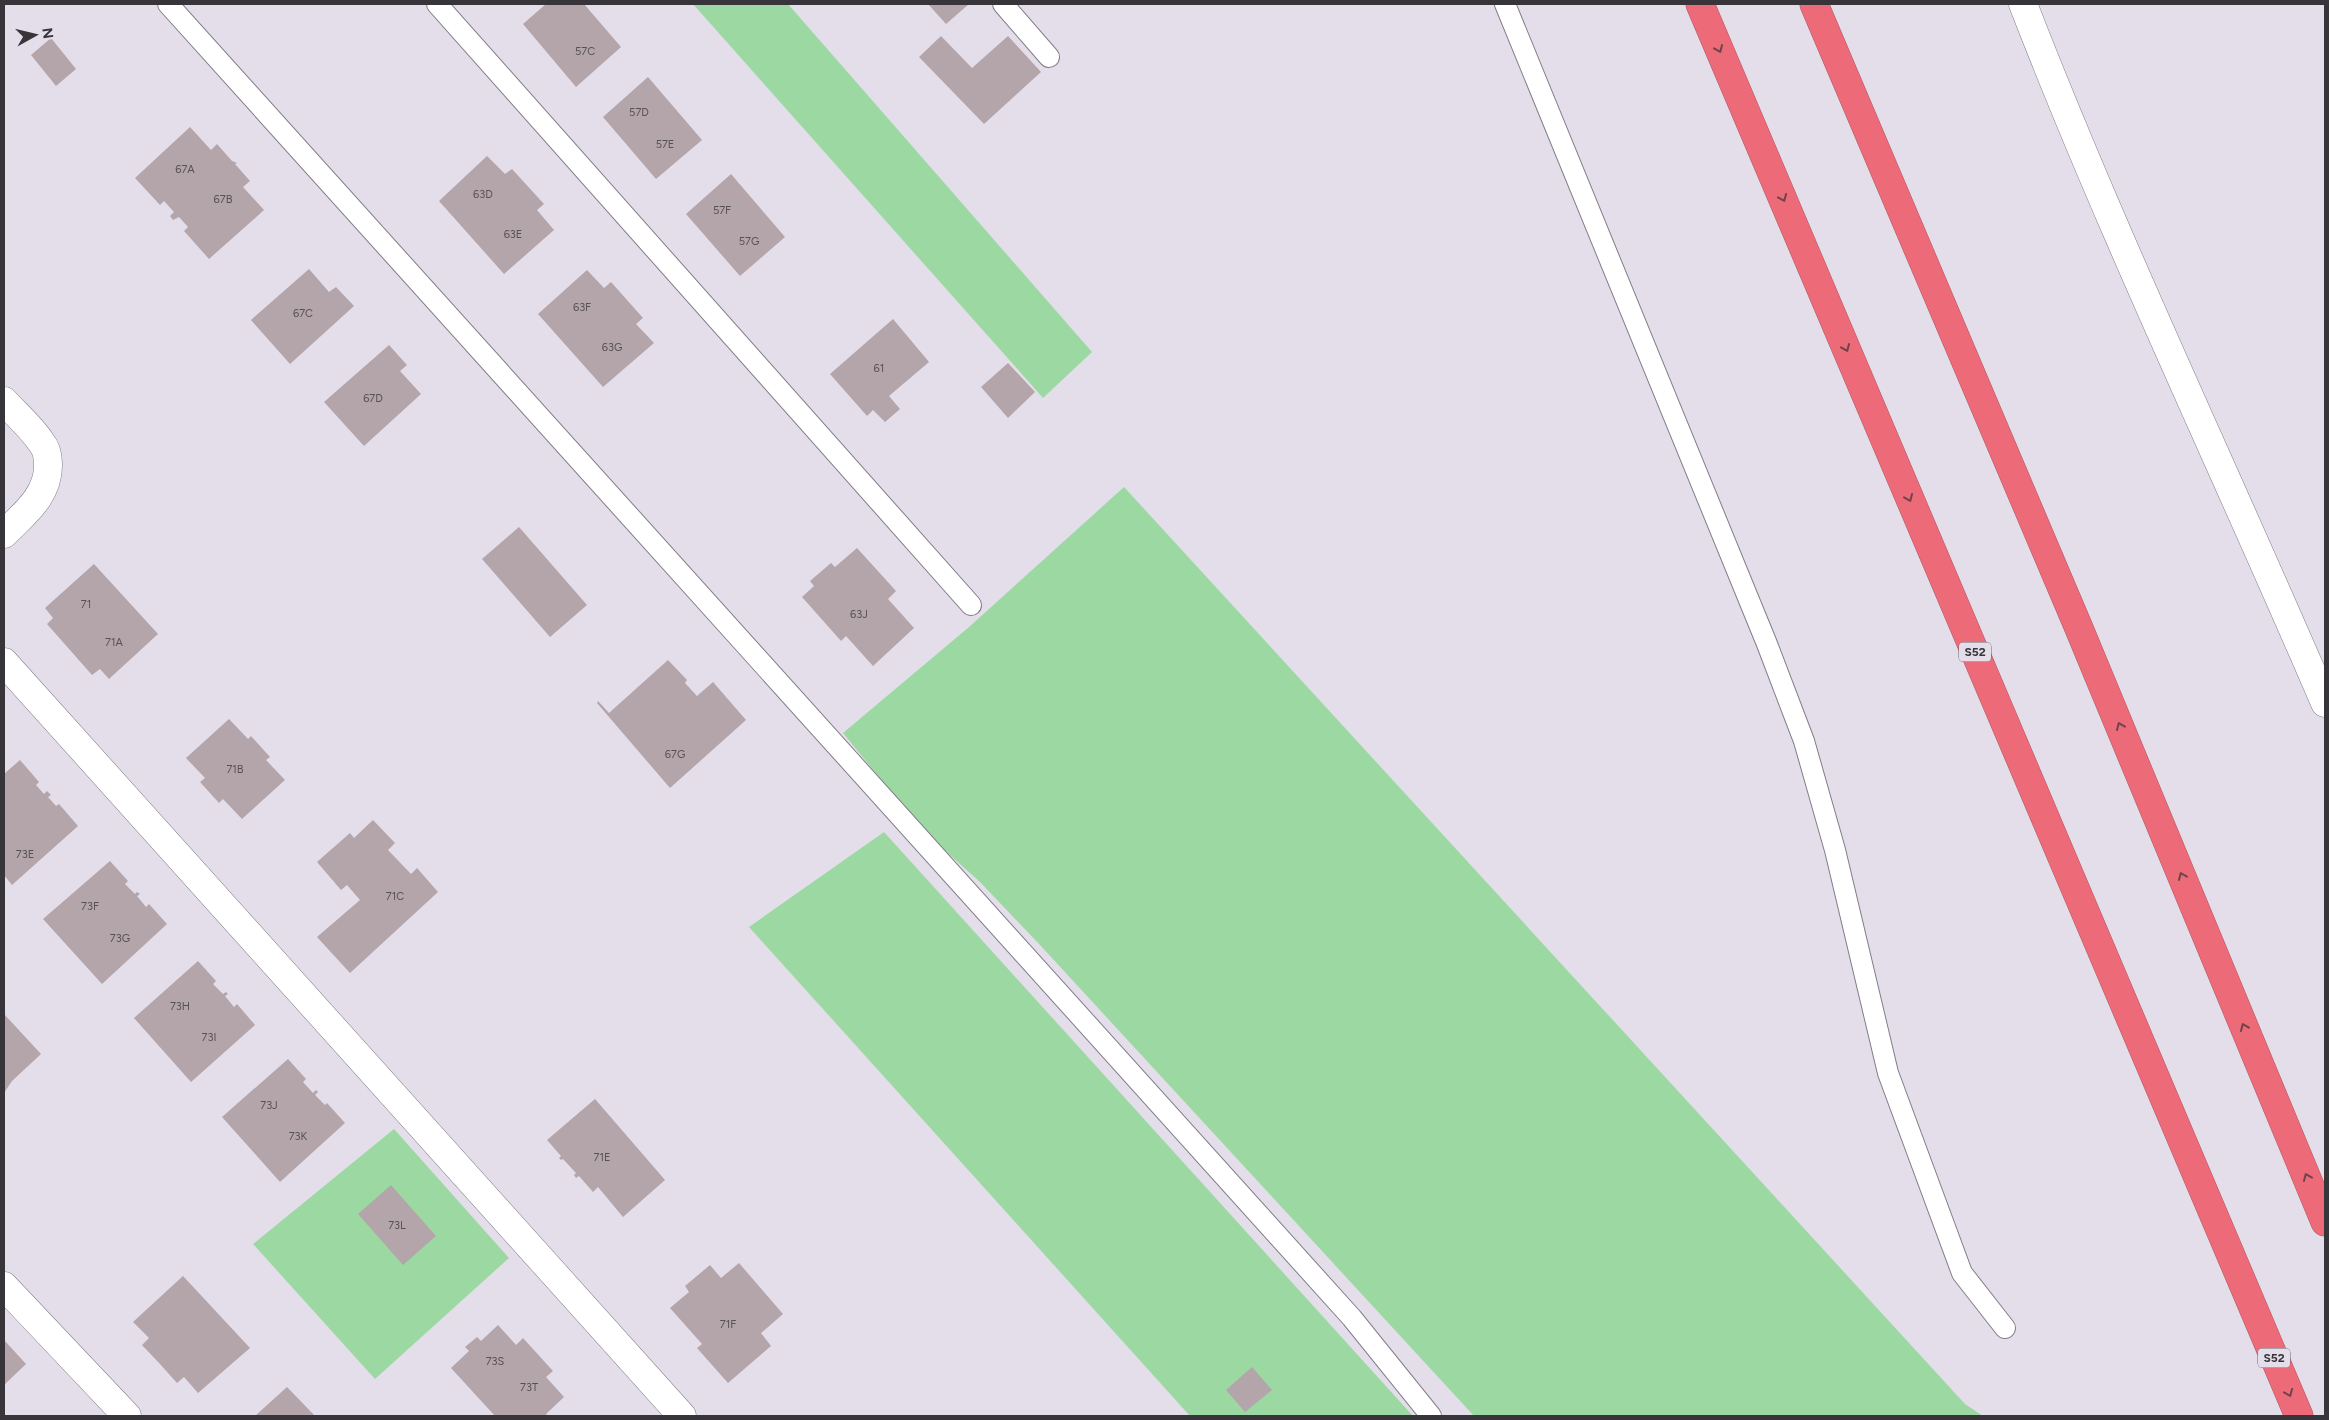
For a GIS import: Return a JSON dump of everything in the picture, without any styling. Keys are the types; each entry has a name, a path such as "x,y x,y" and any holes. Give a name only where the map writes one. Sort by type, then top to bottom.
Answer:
{"highway":[{"name":"S52","path":"1700,4 2299,1416"},
{"path":"1814,4 2078,626 2325,1222"}],"street":[{"path":"2023,4 2111,222 2186,393 2252,534 2325,703"},
{"path":"4,401 42,442 48,455 47,481 42,492 4,534"},
{"path":"4,662 682,1416"},
{"path":"4,1286 127,1416"}],"lane":[{"path":"168,4 1345,1310 1431,1416"},
{"path":"438,4 971,605"},
{"path":"1003,4 1049,57"},
{"path":"1505,4 1767,644 1804,741 1835,850 1888,1073 1962,1273 2005,1328"}],"green space":[{"path":"693,4 788,4 1092,352 1043,398"},
{"path":"1124,487 1965,1404 1983,1416 1474,1416 1040,945 980,882 941,847 909,814 843,733 969,627"},
{"path":"884,832 1413,1416 1190,1416 749,927"},
{"path":"394,1129 509,1258 375,1379 253,1244"}],"building":[{"path":"546,4 584,4 621,47 576,87 523,24"},
{"path":"928,4 969,4 946,24"},
{"path":"941,36 972,68 1008,36 1041,72 984,124 919,57"},
{"path":"51,38 76,69 56,86 31,55"},
{"path":"648,77 702,140 656,179 603,117"},
{"path":"190,127 211,150 217,144 232,161 237,163 235,164 250,181 243,187 264,210 209,259 184,231 188,227 179,217 173,220 170,216 174,212 164,201 160,205 135,178"},
{"path":"487,156 505,174 512,169 544,204 537,210 554,230 504,274 439,201"},
{"path":"731,174 785,237 740,276 686,214"},
{"path":"309,269 329,292 336,287 354,306 290,364 251,320"},
{"path":"587,270 604,288 611,282 643,318 636,324 654,343 603,387 538,314"},
{"path":"893,319 929,362 889,396 900,409 885,422 873,410 867,416 830,374"},
{"path":"389,345 407,365 400,371 421,394 364,446 324,402"},
{"path":"1008,363 1035,392 1008,418 981,387"},
{"path":"519,527 587,605 550,637 482,559"},
{"path":"857,548 896,591 888,599 914,628 873,666 846,636 841,641 802,597 814,586 810,581 831,563 835,567"},
{"path":"94,564 158,634 109,679 100,669 92,675 47,624 53,618 45,608"},
{"path":"668,660 687,680 685,683 697,696 713,682 746,720 670,788 597,703 598,701 609,713"},
{"path":"229,719 248,739 251,736 270,757 266,760 285,780 242,819 223,799 219,803 200,782 205,778 186,758"},
{"path":"20,760 39,782 36,785 44,794 47,791 51,795 48,797 56,806 59,804 78,826 12,885 4,875 4,774"},
{"path":"373,820 395,843 388,850 411,874 417,868 438,892 350,973 317,937 360,900 347,885 341,890 317,862 350,833 354,838"},
{"path":"110,861 128,881 125,884 135,894 137,892 140,894 137,896 146,907 149,904 167,924 102,984 43,919"},
{"path":"198,961 216,981 213,984 223,994 226,992 228,994 225,996 234,1007 237,1004 255,1025 191,1082 134,1018"},
{"path":"4,1014 41,1054 12,1081 4,1093"},
{"path":"288,1059 306,1079 303,1082 313,1093 316,1090 318,1092 315,1095 325,1105 327,1103 345,1123 280,1182 222,1117"},
{"path":"595,1099 665,1180 623,1217 598,1187 593,1192 579,1176 576,1178 574,1175 576,1173 563,1159 559,1158 561,1156 547,1140"},
{"path":"391,1185 436,1236 403,1265 358,1214"},
{"path":"739,1263 783,1314 761,1333 771,1346 728,1383 697,1348 702,1344 670,1308 689,1292 685,1286 710,1265 721,1278"},
{"path":"183,1276 250,1348 198,1393 184,1377 177,1383 142,1345 149,1338 133,1322"},
{"path":"498,1325 516,1345 523,1338 553,1371 546,1377 564,1397 546,1414 548,1416 495,1416 451,1368 469,1351 465,1347 477,1337 481,1341"},
{"path":"4,1340 26,1364 4,1385"},
{"path":"1252,1367 1272,1390 1245,1412 1226,1390"},
{"path":"287,1387 315,1416 255,1416"}]}
